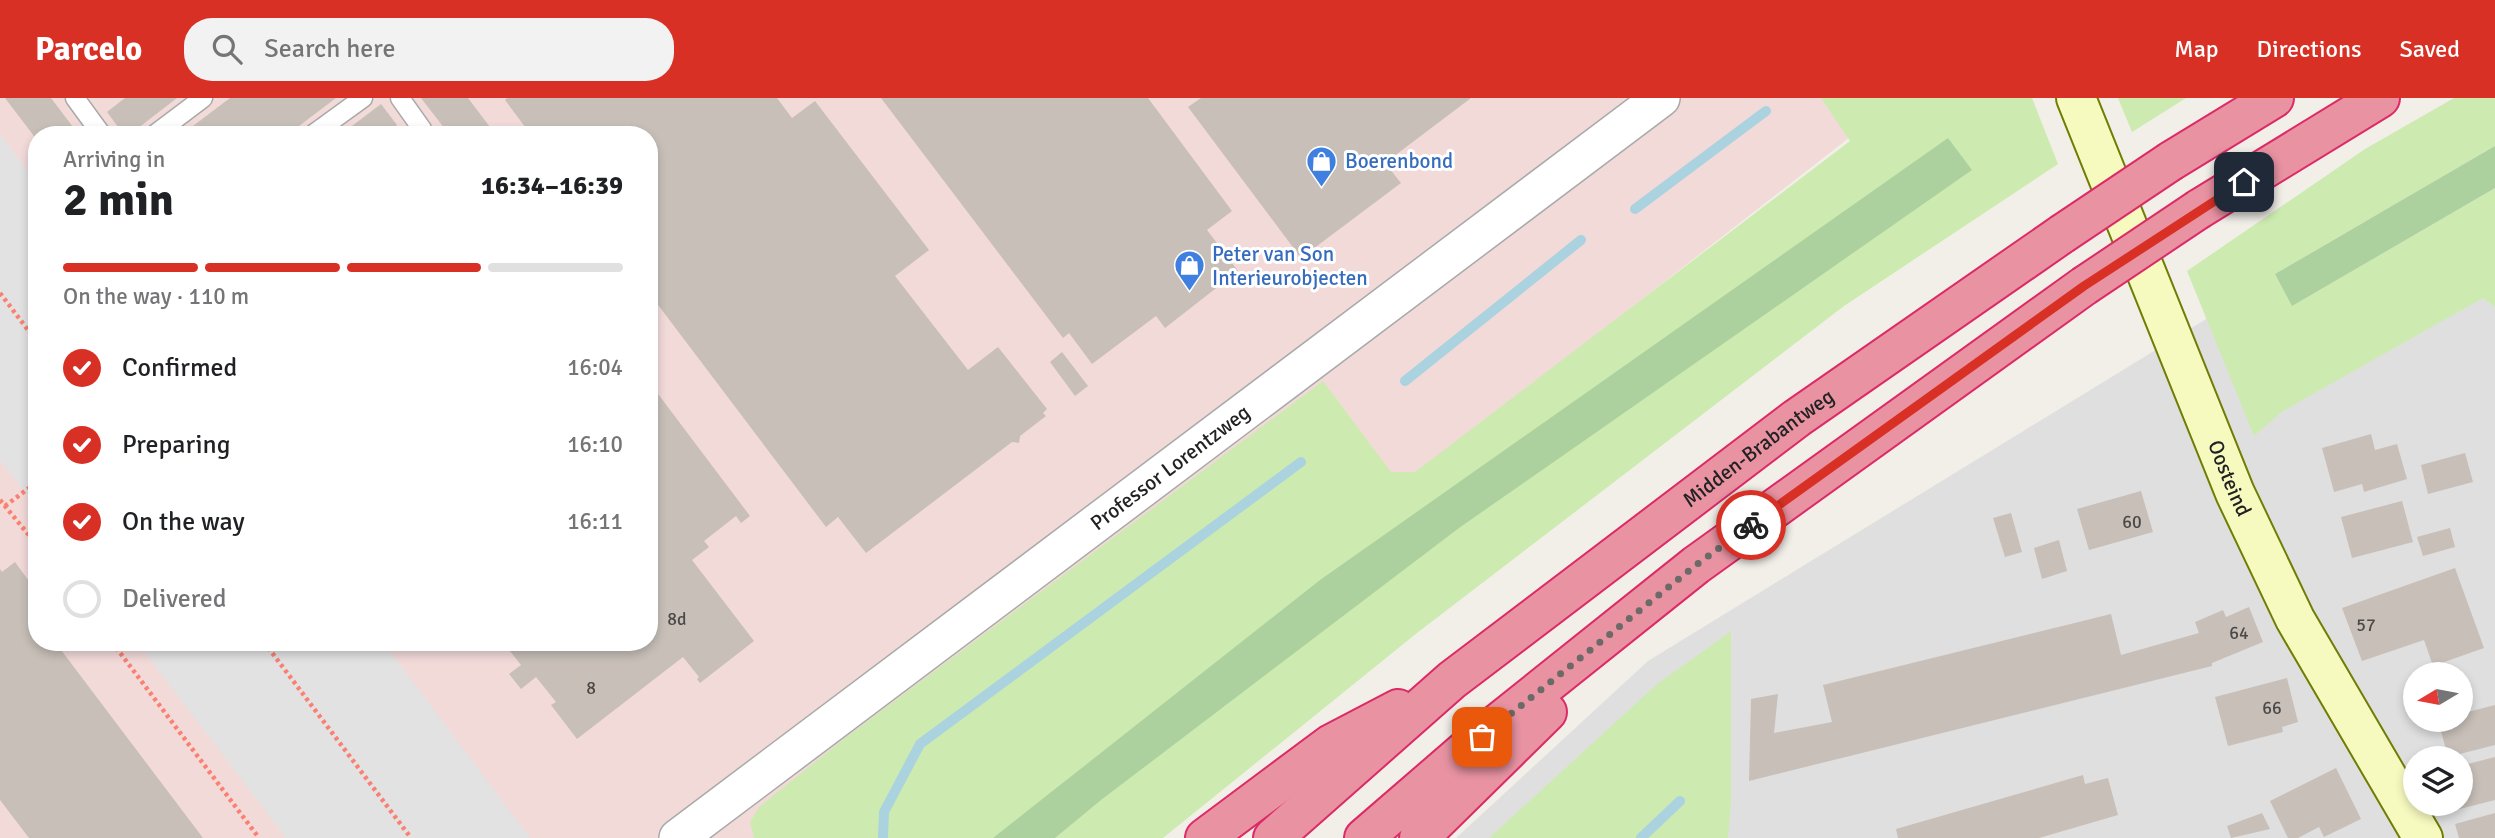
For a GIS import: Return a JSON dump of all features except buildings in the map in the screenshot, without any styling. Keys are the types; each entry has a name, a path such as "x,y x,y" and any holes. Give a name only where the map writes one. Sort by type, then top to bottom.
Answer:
{"highway":[{"name":"Midden-Brabantweg","path":"1273,838 1452,680 1797,418 2062,234 2274,98"},
{"path":"1364,838 1482,737 1696,565 2084,286 2199,209 2380,98"},
{"path":"1419,838 1696,565"},
{"path":"1205,838 1331,744 1452,680"}],"street":[{"name":"Professor Lorentzweg","path":"678,838 1661,98"},
{"name":"Oosteind","path":"2076,98 2235,493 2295,619 2423,838"}],"lane":[{"path":"166,126 203,98"},
{"path":"325,126 363,98"},
{"path":"400,98 420,126"},
{"path":"84,101 97,126"}],"path":[{"path":"0,293 28,330"},
{"path":"5,506 28,489"},
{"path":"0,500 28,534"},
{"path":"119,651 259,838"},
{"path":"271,651 411,838"}],"shaded area":[{"path":"0,98 1849,98 1859,130 951,838 0,838"},
{"path":"0,134 28,171 28,496 0,460"},
{"path":"2495,142 2495,838 1456,838 1648,661"},
{"path":"144,651 390,651 530,838 286,838"}],"green space":[{"path":"1821,98 2032,98 2058,164 1844,306 1417,633 1163,838 754,838 750,822 759,807 845,738 1323,381 1391,472 1415,472 1850,141"},
{"path":"2118,98 2186,98 2132,132"},
{"path":"2454,98 2495,98 2495,146 2275,274 2292,306 2495,188 2495,307 2483,298 2283,411 2254,436 2187,271 2365,149"},
{"path":"1948,138 1972,170 1459,528 1101,800 1055,838 993,838 1320,580"},
{"path":"2495,146 2495,188 2292,306 2275,274"},
{"path":"1731,631 1731,803 1728,838 1489,838 1656,685"}],"waterway":[{"path":"1635,209 1766,111"},
{"path":"1405,381 1581,240"},
{"path":"883,838 884,812 920,744 1301,462"},
{"path":"1641,838 1680,801"}],"way so far":[{"path":"1482,737 1696,565 1751,525"}],"place":[{"name":"Boerenbond","path":"1322,188"},
{"name":"Peter van Son Interieurobjecten","path":"1189,293"}],"route":[{"path":"1751,525 2084,286 2244,182"}]}
